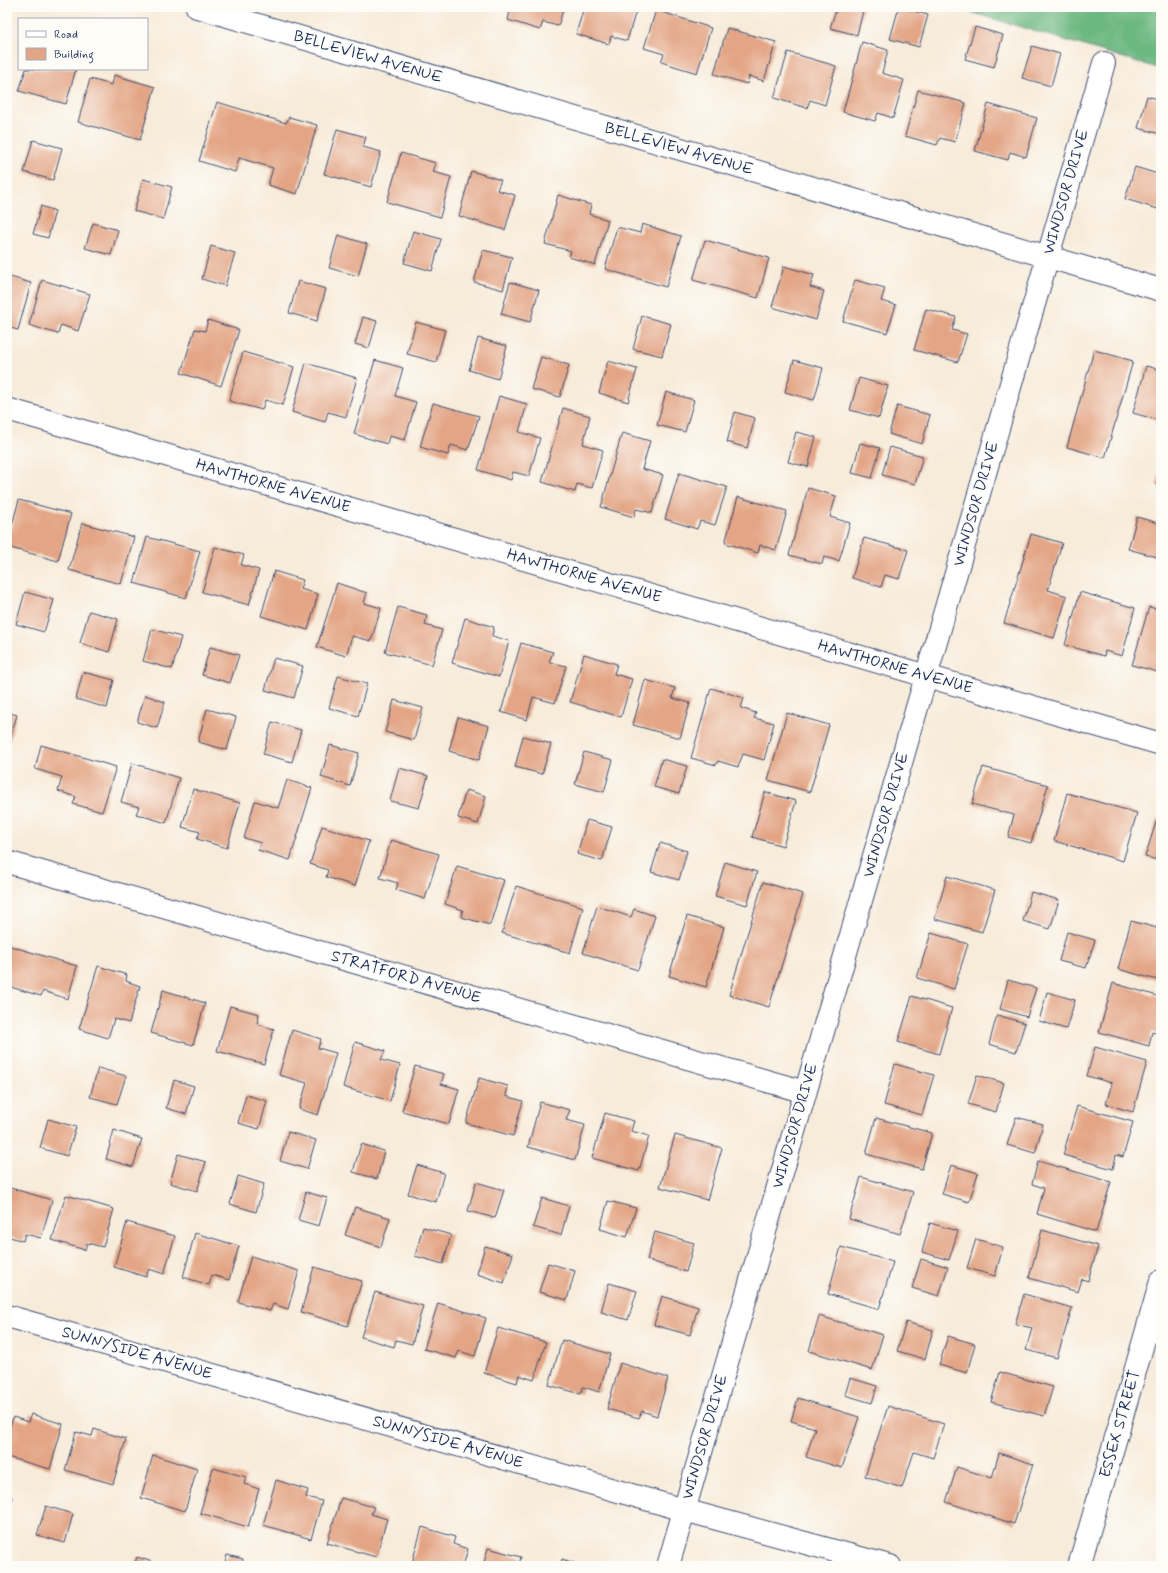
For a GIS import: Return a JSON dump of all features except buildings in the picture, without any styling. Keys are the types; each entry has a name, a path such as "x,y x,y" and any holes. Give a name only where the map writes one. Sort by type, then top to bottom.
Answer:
{"street":[{"name":"BELLEVIEW AVENUE","path":"197,7 1161,290"},
{"name":"WINDSOR DRIVE","path":"668,1566 1104,63"},
{"name":"HAWTHORNE AVENUE","path":"7,409 1161,744"},
{"name":"STRATFORD AVENUE","path":"7,862 805,1092"},
{"name":"ESSEX STREET","path":"1079,1566 1161,1281"},
{"name":"SUNNYSIDE AVENUE","path":"7,1316 684,1510 890,1566"}],"green space":[{"path":"954,7 1161,7 1161,69"}]}
